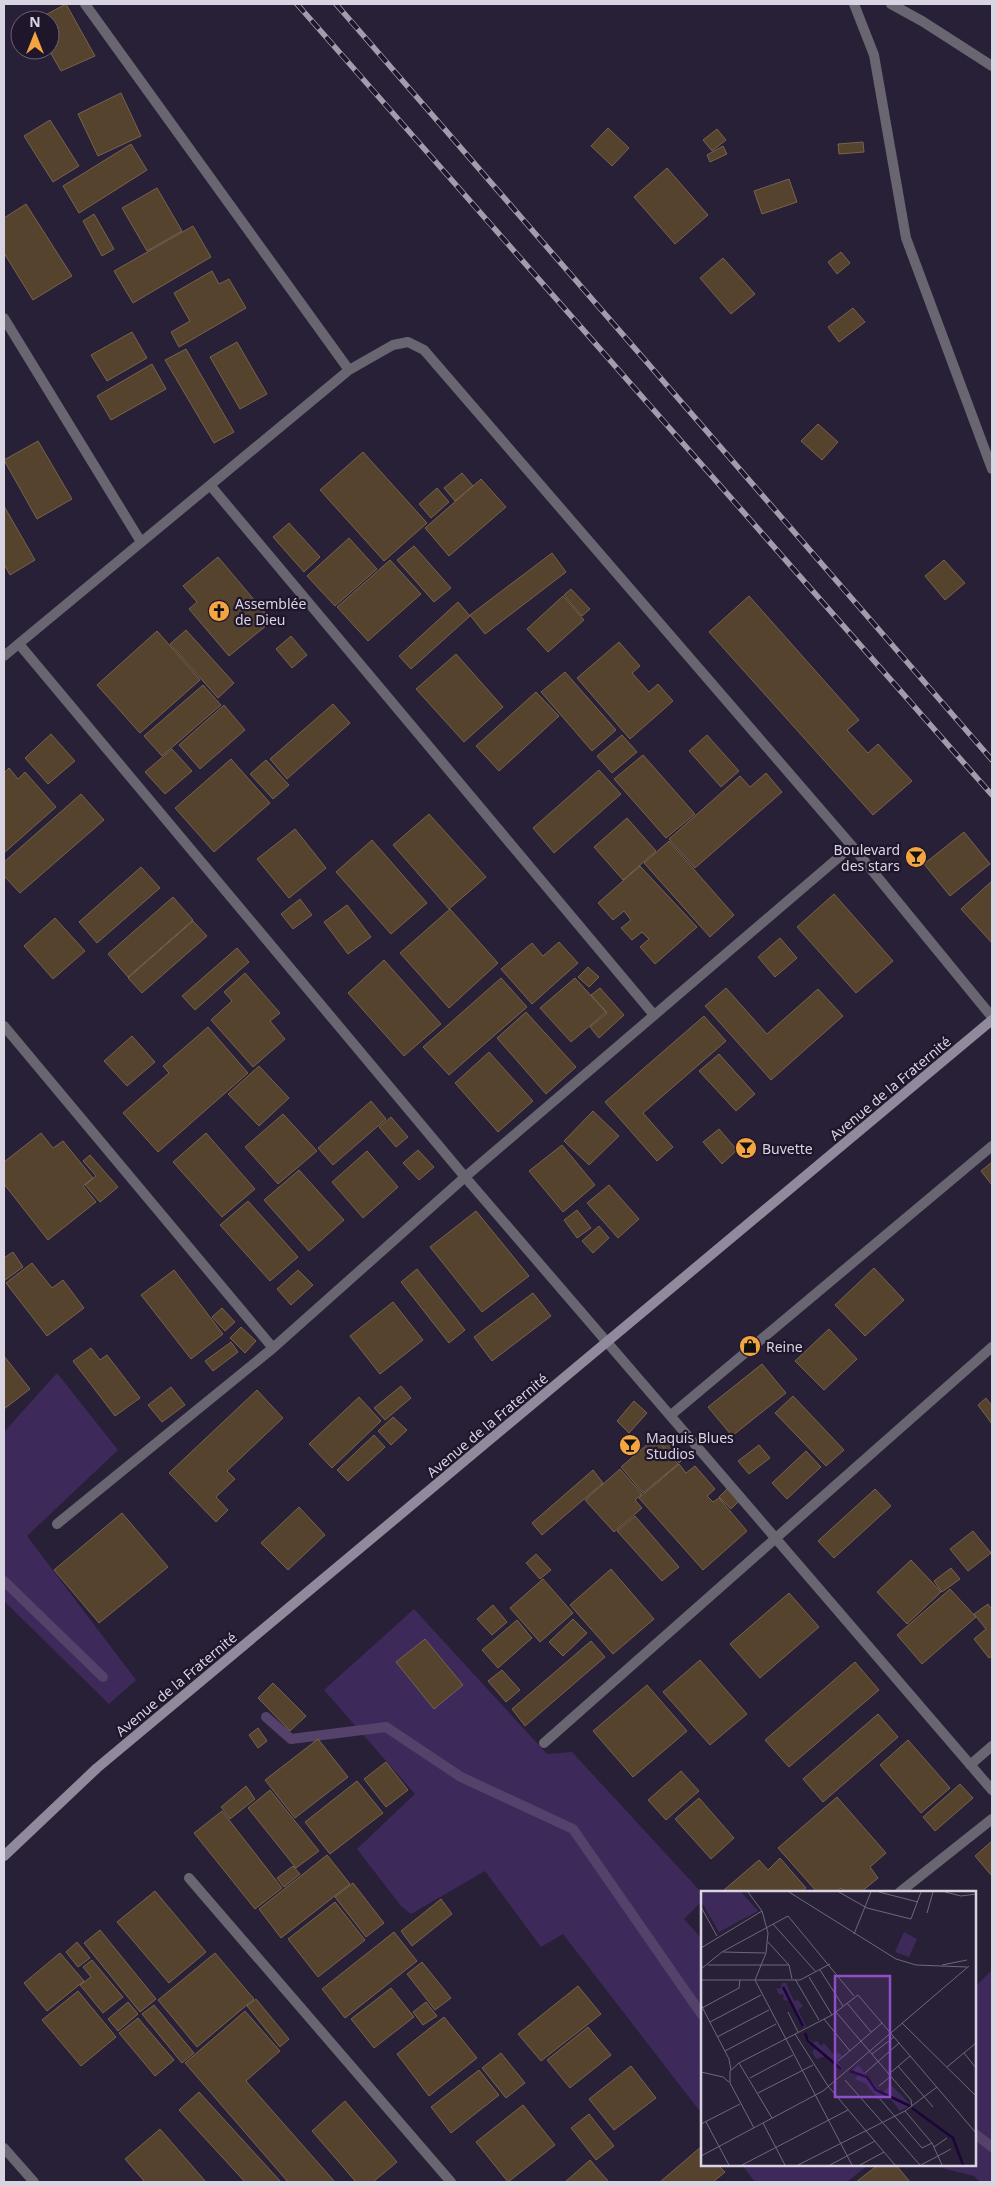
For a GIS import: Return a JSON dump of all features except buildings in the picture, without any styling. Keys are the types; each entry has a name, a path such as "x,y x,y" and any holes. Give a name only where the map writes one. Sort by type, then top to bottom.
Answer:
{"main road":[{"name":"Avenue de la Fraternité","path":"4,1856 97,1768 608,1342 992,1018"}],"street":[{"path":"85,4 349,370"},
{"path":"854,4 874,55 906,238 992,469"},
{"path":"891,4 922,21 992,66"},
{"path":"4,318 141,542"},
{"path":"4,656 349,370 393,346 408,342 424,350 852,846 992,1018"},
{"path":"210,486 654,1015"},
{"path":"19,644 466,1177 992,1790"},
{"path":"57,1524 273,1348 466,1177 852,846"},
{"path":"4,1026 273,1348"},
{"path":"671,1415 992,1146"},
{"path":"544,1743 992,1347"},
{"path":"970,1764 992,1746"},
{"path":"901,1891 992,1819"},
{"path":"189,1878 451,2182"},
{"path":"4,2148 34,2182"}],"shaded area":[{"path":"57,1373 118,1450 27,1536 136,1680 109,1704 4,1601 4,1432"},
{"path":"414,1609 547,1754 572,1752 701,1892 701,1902 684,1919 701,1938 701,2113 563,1934 541,1947 485,1871 411,1914 401,1906 357,1849 415,1794 324,1690"},
{"path":"992,1970 992,2182 980,2182 974,2176 934,2166 976,2166 976,1986"},
{"path":"743,2166 867,2166 847,2182 755,2182"}],"waterway":[{"path":"4,1581 103,1677"},
{"path":"266,1717 291,1739 386,1727 461,1777 573,1829 701,2014"},
{"path":"976,2135 992,2147"}],"railway":[{"path":"297,4 992,795"},
{"path":"336,4 992,760"}],"place":[{"name":"Assemblée de Dieu","path":"219,611"},
{"name":"Boulevard des stars","path":"916,857"},
{"name":"Buvette","path":"746,1148"},
{"name":"Reine","path":"750,1346"},
{"name":"Maquis Blues Studios","path":"630,1445"}]}
